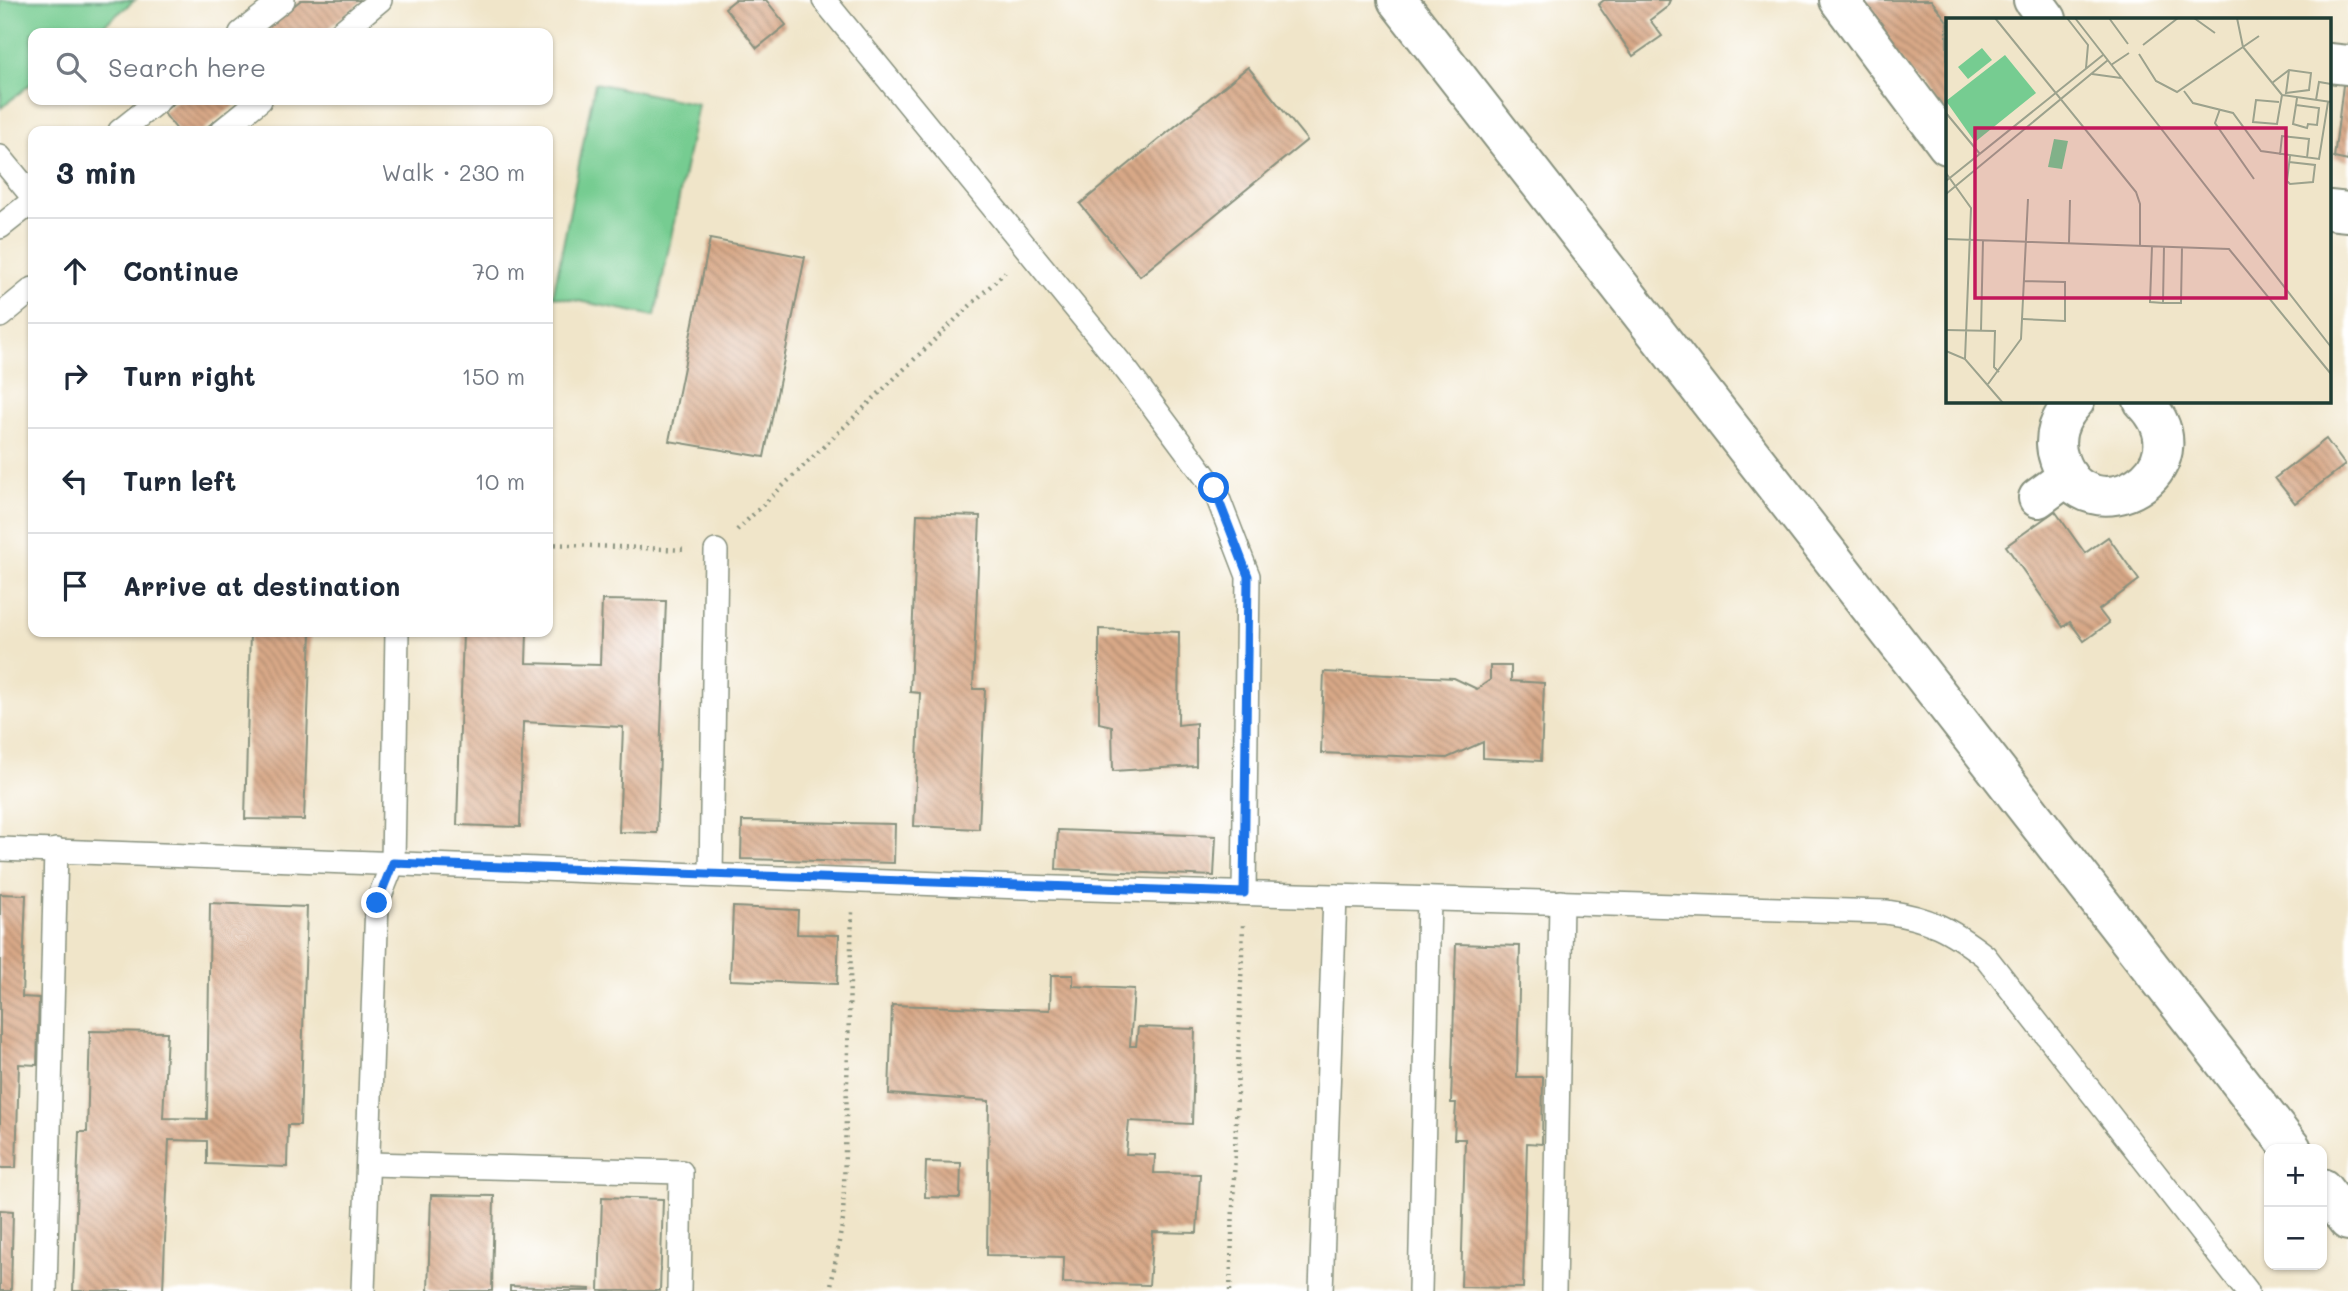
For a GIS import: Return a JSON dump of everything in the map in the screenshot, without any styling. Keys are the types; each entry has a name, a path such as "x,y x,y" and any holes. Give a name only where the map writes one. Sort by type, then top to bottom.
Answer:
{"main road":[{"path":"1397,0 2288,1144"},
{"path":"1839,0 1946,144"},
{"path":"2033,0 2046,18"},
{"path":"2330,63 2348,65"},
{"path":"2330,210 2348,212"},
{"path":"2074,402 2062,415 2056,433 2056,451 2068,476 2090,492 2106,496 2131,491 2152,476 2160,461 2164,444 2161,426 2153,411 2144,402"},
{"path":"2038,498 2068,476"},
{"path":"2327,1195 2348,1222"}],"lane":[{"path":"248,28 283,0"},
{"path":"346,28 380,0"},
{"path":"824,0 1127,371 1214,488 1248,576 1244,893"},
{"path":"126,126 153,105"},
{"path":"228,126 254,105"},
{"path":"0,157 28,193"},
{"path":"0,228 28,203"},
{"path":"0,316 28,293"},
{"path":"711,875 716,551"},
{"path":"363,1291 377,903 393,863 397,637"},
{"path":"0,849 853,880 1886,912 1921,917 1954,932 1992,965 2247,1291"},
{"path":"46,1291 56,850"},
{"path":"1321,1291 1335,896"},
{"path":"1420,1291 1429,899"},
{"path":"1554,1291 1561,902"},
{"path":"369,1164 681,1172 678,1291"}],"path":[{"path":"553,544 716,551 1028,249"},
{"path":"830,1291 843,1220 853,880"},
{"path":"1230,1291 1244,893"}],"green space":[{"path":"0,0 135,0 100,28 28,28 28,86 1,108"},
{"path":"595,83 698,104 655,316 553,296"}],"building":[{"path":"301,0 363,0 328,28 266,28"},
{"path":"735,0 766,0 786,25 757,48 725,8"},
{"path":"1604,0 1670,0 1667,7 1650,20 1662,36 1633,56 1598,5"},
{"path":"1854,0 1931,0 1946,20 1946,120"},
{"path":"1248,67 1307,140 1140,276 1080,204"},
{"path":"2344,77 2348,77 2348,161 2334,158"},
{"path":"172,105 235,105 208,126 174,126 163,112"},
{"path":"710,239 805,257 764,457 669,441"},
{"path":"2326,439 2345,465 2295,503 2275,478"},
{"path":"2055,511 2085,553 2108,537 2139,580 2099,610 2109,623 2084,641 2070,622 2063,627 2006,546"},
{"path":"917,514 980,516 973,689 985,689 979,829 914,826 920,693 910,692"},
{"path":"602,600 666,601 657,833 619,832 623,727 523,722 520,827 457,825 463,637 527,637 526,663 600,665"},
{"path":"1099,629 1179,632 1178,725 1196,723 1196,766 1113,771 1112,726 1099,723"},
{"path":"250,637 311,637 304,820 245,819"},
{"path":"1490,666 1511,666 1511,681 1544,683 1541,761 1483,758 1483,742 1447,758 1321,753 1324,672 1454,678 1477,689 1490,680"},
{"path":"742,821 895,824 894,863 741,859"},
{"path":"1058,830 1216,836 1214,876 1056,869"},
{"path":"0,894 26,895 22,997 39,998 37,1065 19,1064 16,1168 0,1168"},
{"path":"210,903 307,907 300,1125 288,1125 287,1167 207,1164 207,1141 169,1140 163,1291 73,1291 79,1132 87,1132 90,1031 167,1032 163,1118 207,1119"},
{"path":"733,907 798,910 797,934 839,935 837,984 730,980"},
{"path":"1456,944 1520,946 1517,1077 1543,1077 1542,1144 1527,1143 1523,1288 1461,1287 1465,1139 1454,1139 1456,1103 1451,1103"},
{"path":"1051,975 1073,975 1073,986 1134,989 1130,1046 1136,1046 1138,1027 1195,1029 1192,1124 1129,1121 1126,1154 1155,1155 1154,1173 1200,1174 1197,1233 1153,1232 1149,1285 1063,1283 1064,1257 987,1255 989,1101 889,1094 892,1005 1050,1010"},
{"path":"926,1162 961,1163 960,1198 925,1197"},
{"path":"431,1195 494,1196 492,1291 428,1291"},
{"path":"602,1197 663,1199 660,1291 599,1291"},
{"path":"0,1210 13,1211 11,1291 0,1291"},
{"path":"510,1286 590,1289 590,1291 510,1291"}],"route":[{"path":"377,903 393,863 1244,893 1248,576 1214,488"}]}
